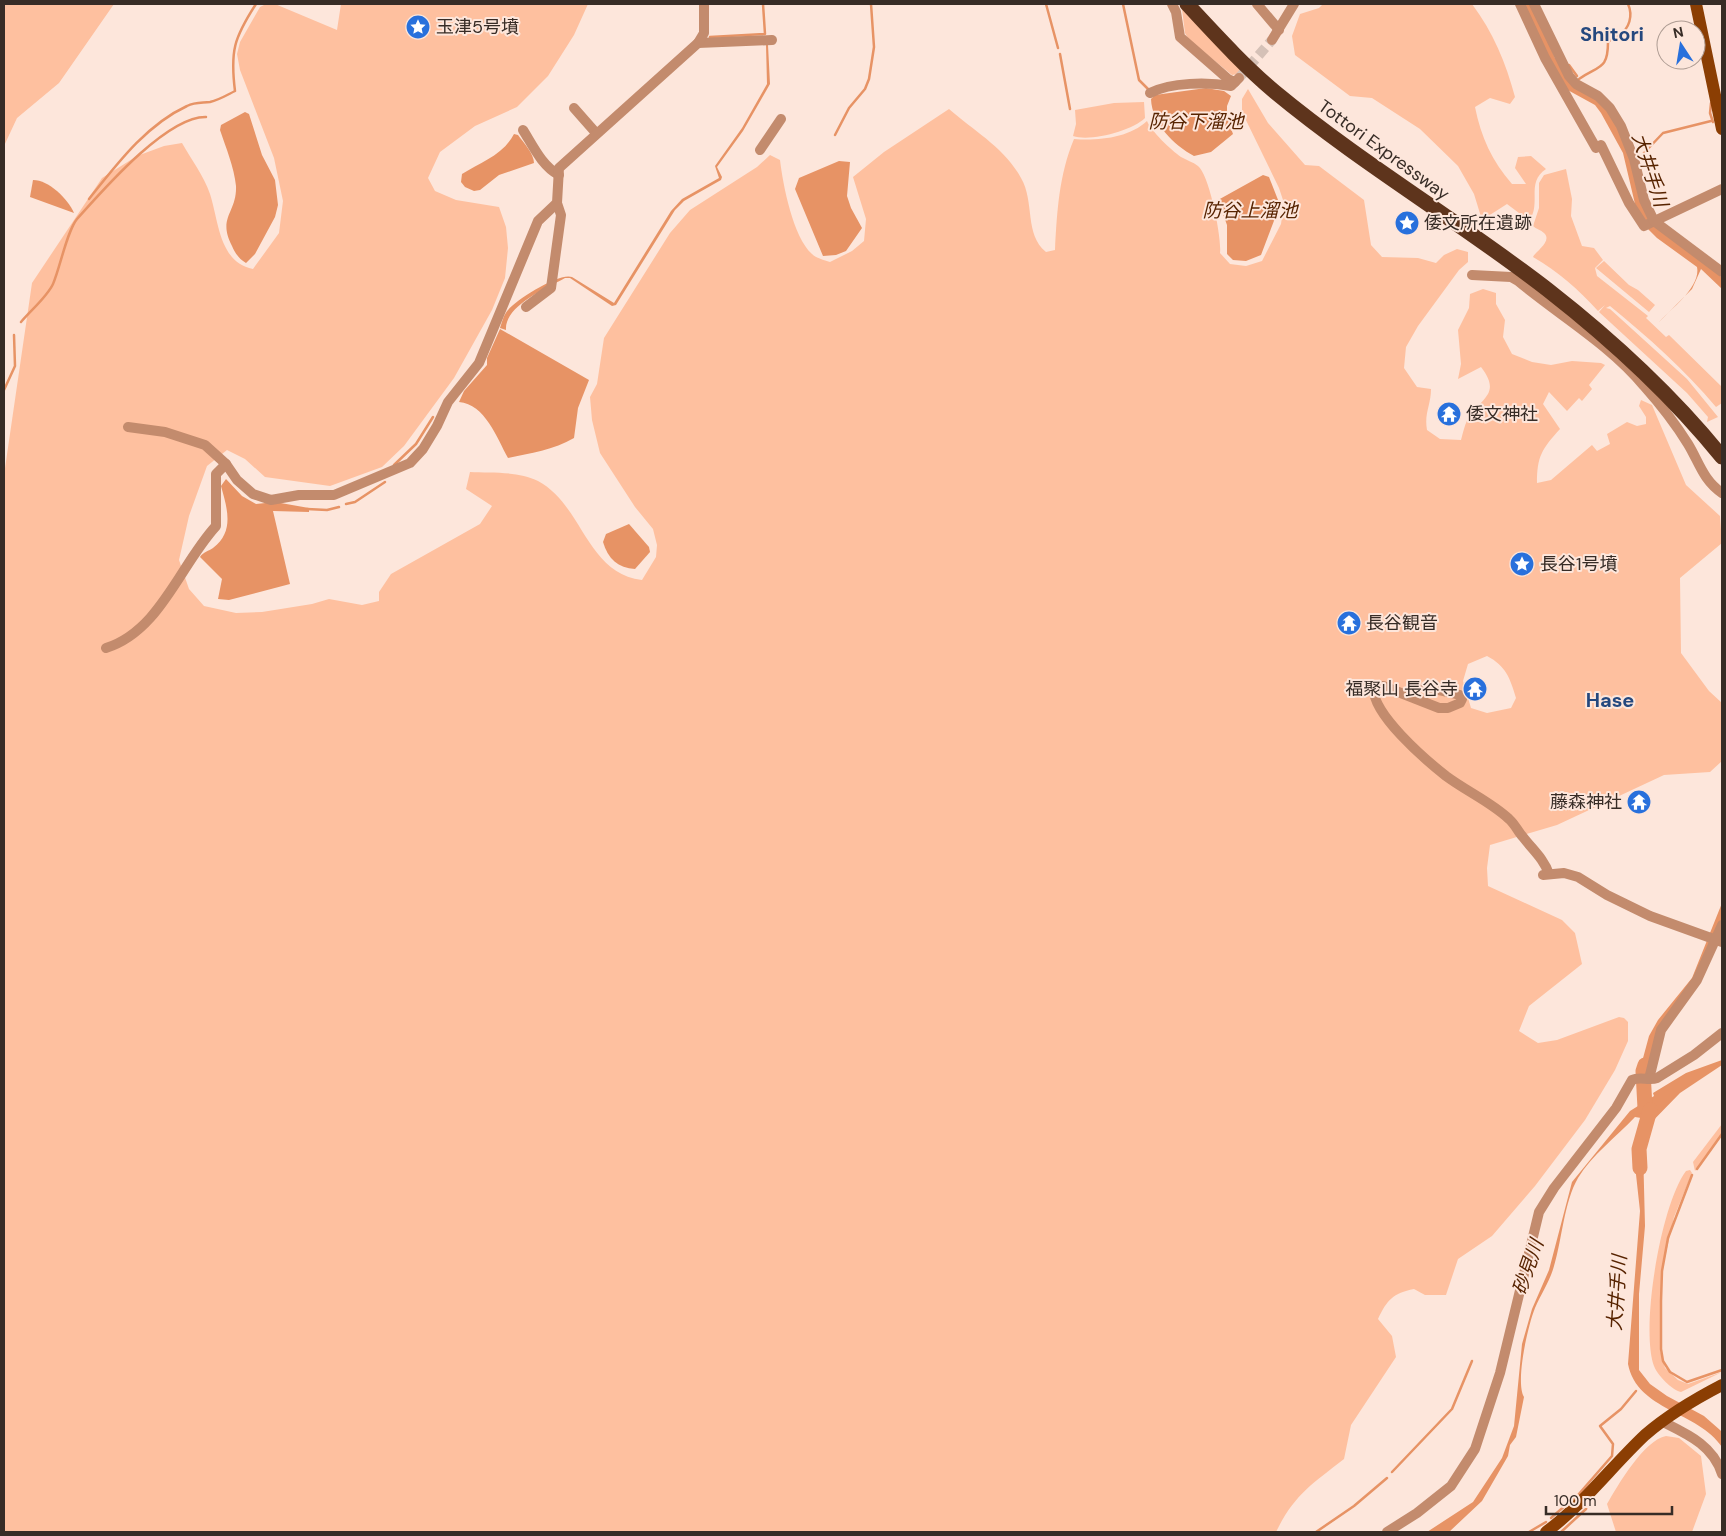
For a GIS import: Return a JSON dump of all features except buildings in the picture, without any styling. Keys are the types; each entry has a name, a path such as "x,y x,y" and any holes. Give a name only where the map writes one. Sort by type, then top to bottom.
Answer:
{"highway":[{"name":"Tottori Expressway","path":"1178,4 1204,19 1244,57 1376,162 1498,246 1596,321 1664,383 1722,448"},
{"name":"Tottori Expressway","path":"1193,4 1240,61 1318,126 1518,268 1612,343 1659,386 1722,457"}],"main road":[{"path":"1696,4 1722,129"},
{"path":"1546,1532 1582,1502 1645,1436 1689,1403 1722,1385"}],"street":[{"path":"526,308 551,288 561,215 557,203 559,168 698,43 704,33 704,4"},
{"path":"1150,93 1158,88 1212,82 1231,86 1237,80 1228,79 1180,37 1178,4"},
{"path":"1257,4 1279,30"},
{"path":"1272,40 1294,4"},
{"path":"1520,4 1545,58 1596,148 1601,145 1639,220 1644,226 1722,189"},
{"path":"1534,4 1569,76 1604,102 1621,126 1634,159 1644,200 1654,221 1722,272"},
{"path":"698,43 772,40"},
{"path":"574,108 596,133"},
{"path":"760,150 781,119"},
{"path":"523,130 547,166 559,175"},
{"path":"541,176 547,166"},
{"path":"128,427 165,432 205,445 226,464 237,480 253,494 271,500 299,495 334,495 410,463 423,449 438,426 448,402 479,363 538,221 557,203"},
{"path":"1472,275 1510,277 1518,281 1609,350 1643,384 1674,424 1702,473 1712,486 1722,493"},
{"path":"106,648 122,643 145,625 203,540 216,526 216,474 226,464"},
{"path":"1425,687 1460,694 1462,699 1460,703 1448,708 1439,708 1383,686 1374,686 1373,691 1375,700 1385,716 1417,750 1446,776 1510,820 1546,863 1546,874 1564,873 1578,877 1607,895 1644,913 1715,939"},
{"path":"1644,1079 1661,1030 1697,980 1722,926"},
{"path":"1387,1532 1417,1513 1451,1486 1475,1449 1500,1373 1539,1212 1554,1188 1606,1122 1631,1082 1669,1071 1722,1033"},
{"path":"1662,1422 1704,1445 1716,1460 1722,1474"}],"shaded area":[{"path":"4,4 114,4 59,83 17,118 4,146"},
{"path":"266,4 275,4 337,30 341,4 588,4 574,35 548,76 517,107 475,126 440,152 428,178 435,191 456,200 499,207 506,227 508,248 505,278 492,310 454,378 404,446 382,467 330,486 265,477 245,459 227,450 207,466 189,516 179,560 189,589 204,606 236,613 262,612 312,604 329,599 362,605 379,601 379,592 391,574 480,524 492,506 466,489 470,472 513,474 538,481 553,492 565,506 596,552 608,565 623,575 642,580 656,557 657,545 653,529 635,507 600,453 592,420 590,397 597,384 604,338 670,233 690,210 757,167 770,155 780,160 786,196 799,236 812,254 830,262 852,251 864,241 866,219 853,177 884,152 949,109 988,140 1014,167 1025,187 1035,236 1039,245 1046,252 1055,250 1062,180 1074,139 1102,139 1122,135 1140,127 1147,121 1167,145 1181,157 1194,163 1202,171 1214,207 1220,253 1230,264 1246,266 1262,261 1281,224 1284,203 1279,188 1242,112 1242,99 1248,89 1268,123 1305,165 1319,166 1364,200 1371,245 1382,257 1418,258 1436,263 1444,255 1457,249 1468,252 1468,262 1459,270 1418,326 1406,347 1404,368 1417,387 1431,389 1426,419 1427,430 1440,439 1461,440 1469,417 1490,389 1490,383 1481,367 1458,379 1461,364 1458,330 1469,308 1470,294 1483,289 1496,293 1496,304 1505,320 1503,337 1512,354 1532,362 1551,365 1572,361 1601,363 1605,365 1589,385 1592,389 1582,401 1579,398 1567,411 1549,392 1543,404 1560,429 1542,453 1538,466 1537,483 1551,480 1592,445 1597,451 1610,444 1607,434 1627,422 1637,426 1646,424 1646,417 1639,406 1641,400 1652,405 1686,485 1720,516 1722,543 1680,578 1681,653 1709,691 1722,703 1722,761 1710,772 1664,775 1557,825 1490,845 1487,868 1488,886 1562,920 1575,933 1582,964 1529,1006 1519,1031 1538,1043 1557,1040 1619,1017 1624,1018 1628,1022 1628,1041 1615,1070 1585,1120 1535,1186 1492,1236 1458,1259 1446,1295 1425,1295 1414,1289 1396,1295 1384,1307 1378,1319 1392,1336 1396,1357 1351,1425 1344,1459 1313,1483 1297,1499 1276,1532 4,1532 4,475 32,283 102,178 137,156 164,146 182,143 201,174 210,194 222,239 227,250 242,265 253,269 279,233 283,201 274,158 240,70 237,54 240,42 260,7","holes":["1487,656 1503,668 1512,684 1516,698 1511,708 1487,713 1471,708 1463,681 1468,664"]},
{"path":"1323,4 1472,4 1498,48 1515,97 1510,104 1490,98 1475,107 1480,128 1488,148 1512,184 1526,184 1515,168 1518,157 1531,156 1546,169 1540,174 1535,186 1533,213 1530,219 1527,219 1507,204 1482,220 1474,194 1458,166 1420,129 1372,98 1350,96 1295,55 1292,36 1300,14 1319,8"},
{"path":"1182,9 1240,69 1238,74 1232,75 1189,40 1185,33"},
{"path":"1144,102 1145,118 1131,127 1090,138 1073,136 1076,124 1075,110 1114,103"},
{"path":"1566,169 1572,199 1571,216 1582,246 1594,248 1603,260 1595,268 1597,276 1648,316 1646,318 1666,337 1669,335 1722,387 1722,403 1716,407 1692,380 1652,342 1610,306 1606,308 1610,309 1687,379 1718,417 1707,422 1708,417 1687,393 1599,312 1605,305 1598,311 1568,281 1533,257 1543,246 1546,239 1544,233 1533,226 1539,208 1539,183 1544,175"},
{"path":"1604,261 1629,285 1638,290 1655,305 1649,312 1596,268"},
{"path":"1722,1124 1722,1133 1695,1171 1693,1162"},
{"path":"1690,1170 1692,1173 1674,1217 1662,1271 1660,1350 1665,1368 1678,1380 1688,1384 1722,1372 1681,1392 1666,1382 1654,1366 1650,1348 1651,1296 1655,1267 1668,1210 1677,1187 1686,1171"},
{"path":"1666,1436 1679,1438 1701,1456 1706,1494 1692,1532 1616,1532 1607,1504 1632,1464 1649,1446"}],"water":[{"path":"1523,4 1532,4 1555,58 1610,113 1630,155 1642,203 1722,278 1722,289 1701,269 1692,289 1685,296 1695,282 1697,267 1657,238 1646,227 1635,204 1623,153 1601,113 1595,105 1564,88"},
{"path":"766,45 768,45 770,84 743,131 717,167 722,177 721,180 684,201 675,210 616,305 612,306 570,278 565,278 528,299 512,313 507,321 506,330 500,328 503,318 513,305 539,287 558,278 572,277 614,303 671,211 682,199 719,178 715,166 742,128 767,84"},
{"name":"防谷下溜池","path":"1206,88 1224,91 1231,96 1227,106 1227,117 1233,134 1211,152 1194,156 1165,133 1155,117 1151,99 1155,95"},
{"path":"245,112 249,114 262,155 275,180 278,205 275,217 255,254 246,263 241,260 233,249 226,228 236,195 236,186 232,165 220,130 221,125"},
{"path":"514,134 518,135 528,149 534,163 499,175 480,190 474,191 465,187 461,182 462,174 498,153"},
{"path":"839,161 850,162 847,196 862,228 846,251 836,255 823,256 795,189 799,178"},
{"name":"防谷上溜池","path":"1263,175 1269,177 1280,205 1261,255 1246,261 1233,260 1227,254 1227,225 1218,200"},
{"path":"33,180 45,183 57,191 74,213 30,197"},
{"path":"500,329 589,380 578,408 574,438 550,448 508,458 495,432 483,415 468,404 459,402 464,391 487,365 487,358"},
{"path":"226,479 242,496 256,504 275,502 309,508 309,512 273,511 290,584 229,600 218,599 222,579 200,557 220,541 227,527 227,511 221,486"},
{"path":"629,524 649,547 650,552 635,569 624,567 614,562 603,542 606,534"},
{"path":"1722,903 1722,918 1707,955 1689,990 1659,1029 1648,1074 1639,1073 1649,1036 1658,1020 1692,978"},
{"path":"1722,1060 1722,1065 1680,1093 1643,1131 1641,1118 1635,1117 1597,1154 1578,1178 1569,1198 1552,1272 1535,1308 1529,1327 1521,1379 1524,1397 1516,1437 1510,1445 1508,1456 1482,1501 1449,1532 1427,1532 1473,1502 1502,1458 1514,1426 1522,1344 1532,1309 1549,1270 1572,1182 1630,1111 1654,1096 1653,1093 1686,1073"},
{"path":"1633,1147 1643,1148 1645,1226 1639,1294 1639,1370 1650,1384 1667,1396 1704,1416 1720,1430 1722,1432 1722,1447 1698,1425 1655,1401 1643,1392 1634,1380 1628,1364 1640,1211"}],"waterway":[{"path":"89,199 133,146 158,124 190,105 210,102 235,91 233,65 235,45 243,26 256,4"},
{"path":"710,37 765,34 763,4"},
{"path":"835,135 849,108 865,89 869,79 874,47 871,4"},
{"path":"1046,4 1058,48"},
{"path":"1123,4 1139,80 1148,89"},
{"path":"1579,79 1604,63 1608,51 1608,42 1617,37 1628,26 1630,17 1628,4"},
{"path":"1060,54 1070,109"},
{"path":"1569,65 1577,76"},
{"path":"1711,103 1710,113 1713,122"},
{"path":"21,322 43,299 53,284 73,225 88,206 155,141 173,128 190,120 206,117"},
{"path":"1643,154 1663,133 1711,121"},
{"path":"4,390 15,366 14,335"},
{"path":"394,465 416,444 433,417"},
{"path":"346,504 355,502 385,482"},
{"path":"307,509 327,510 339,507"},
{"name":"大井手川","path":"1645,1065 1643,1071 1645,1108"},
{"name":"大井手川","path":"1640,1168 1639,1149 1650,1110"},
{"path":"1697,1169 1722,1134"},
{"path":"1692,1175 1668,1238 1662,1271 1661,1349 1663,1361 1670,1372 1687,1382 1722,1370"},
{"path":"1392,1472 1452,1409 1472,1361"},
{"path":"1578,1495 1612,1456 1613,1444 1600,1426 1621,1409 1636,1391"},
{"path":"1316,1532 1354,1506 1387,1478"},
{"path":"1551,1518 1575,1497"},
{"path":"1561,1532 1586,1509 1587,1503"},
{"path":"1529,1532 1546,1522"}],"tunnel":[{"path":"1239,78 1272,40"}],"place":[{"name":"玉津5号墳","path":"418,27"},
{"name":"倭文所在遺跡","path":"1407,223"},
{"name":"倭文神社","path":"1449,414"},
{"name":"長谷1号墳","path":"1522,564"},
{"name":"長谷観音","path":"1349,623"},
{"name":"福聚山 長谷寺","path":"1475,689"},
{"name":"藤森神社","path":"1639,802"}],"district":[{"name":"Shitori","path":"1612,34"},
{"name":"Hase","path":"1610,700"}],"water label":[{"name":"砂見川","path":"1528,1267"}]}
